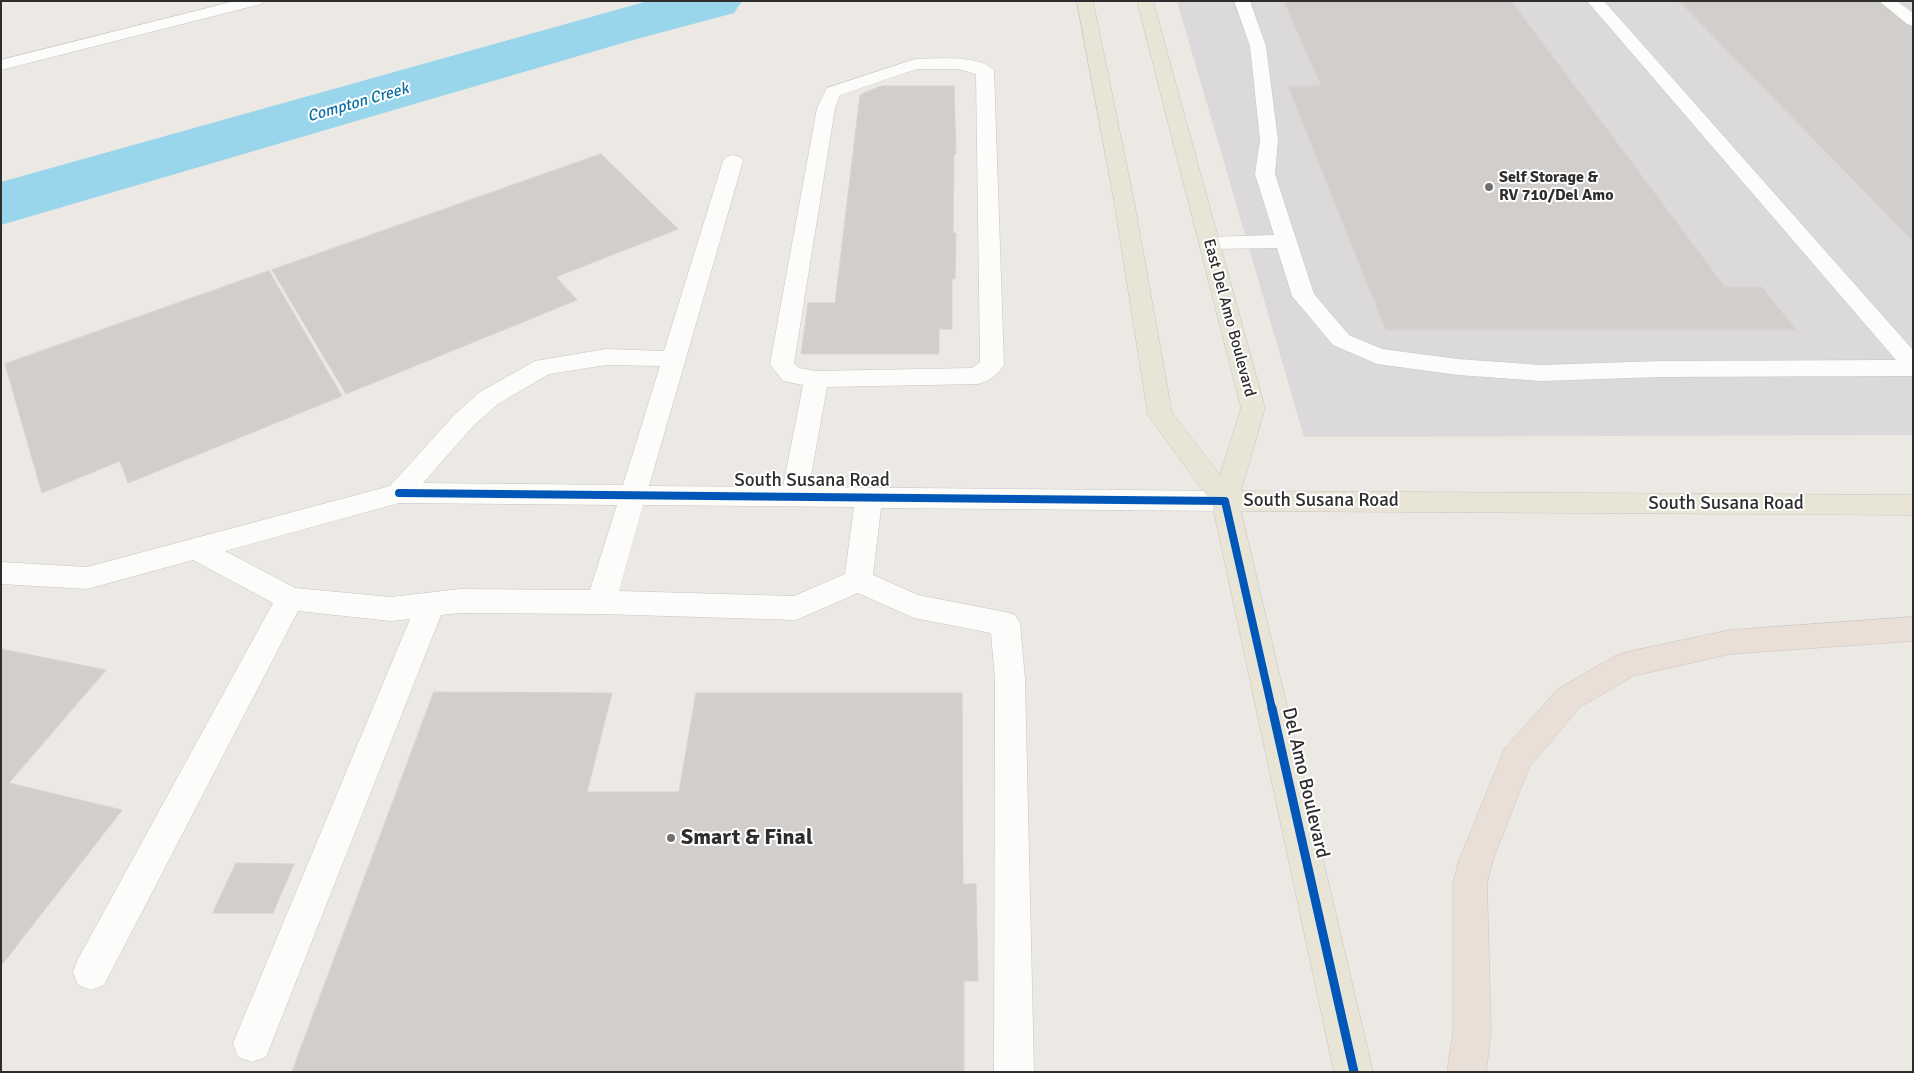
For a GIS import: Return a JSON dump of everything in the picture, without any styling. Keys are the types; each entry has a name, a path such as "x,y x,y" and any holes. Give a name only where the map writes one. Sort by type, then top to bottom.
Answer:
{"highway":[{"path":"1466,1072 1472,1033 1470,883 1476,860 1516,758 1569,698 1626,665 1730,642 1913,629"}],"main road":[{"path":"1085,1 1124,201 1160,415 1225,501"},
{"name":"East Del Amo Boulevard","path":"1145,1 1253,408 1225,501"},
{"name":"South Susana Road","path":"1225,501 1913,505"},
{"name":"Del Amo Boulevard","path":"1225,501 1354,1072"}],"street":[{"path":"1,65 203,7 255,1"},
{"path":"1242,1 1258,46 1269,140 1265,174 1303,296 1340,340 1377,356 1458,368 1541,373 1660,369 1913,367"},
{"path":"1595,1 1913,367"},
{"path":"1887,1 1913,21"},
{"path":"916,64 958,64 972,66 985,71 992,365 978,376 816,379 791,375 782,364 826,108 833,92 916,64"},
{"path":"601,602 733,161"},
{"path":"1210,243 1286,241"},
{"path":"399,493 465,419 490,398 542,368 606,357 674,359"},
{"path":"794,497 816,379"},
{"name":"South Susana Road","path":"1,573 87,578 399,493 1225,501"},
{"path":"858,581 869,498"},
{"path":"195,548 290,599 391,609 460,601 601,602 796,608 858,581 914,606 1006,624 1010,679 1014,1072"},
{"path":"91,972 290,599"},
{"path":"252,1043 430,605"}],"shaded area":[{"path":"1177,1 1913,1 1913,435 1304,437"}],"building":[{"name":"Self Storage & RV 710/Del Amo","path":"1284,1 1511,1 1725,287 1762,287 1796,330 1386,330 1288,86 1321,86"},
{"path":"1679,1 1882,1 1913,26 1913,241"},
{"path":"881,86 954,86 956,154 954,154 953,233 956,233 955,279 952,279 952,329 939,329 939,354 801,354 808,303 835,303 860,95"},
{"path":"601,154 678,229 556,277 577,300 346,394 272,270"},
{"path":"269,271 342,396 128,483 120,461 42,493 5,364"},
{"path":"1,649 106,670 9,783 122,810 1,966"},
{"name":"Smart & Final","path":"434,692 612,693 587,792 679,792 696,693 962,693 963,884 976,884 978,981 964,981 964,1072 292,1072"},
{"path":"236,863 294,864 273,913 213,913"}],"waterway":[{"name":"Compton Creek","path":"1,204 613,28 714,1"}],"cycle path":[{"path":"399,493 1225,501 1354,1072"}],"place":[{"name":"Self Storage & RV 710/Del Amo","path":"1489,187"},
{"name":"Smart & Final","path":"671,838"}]}
